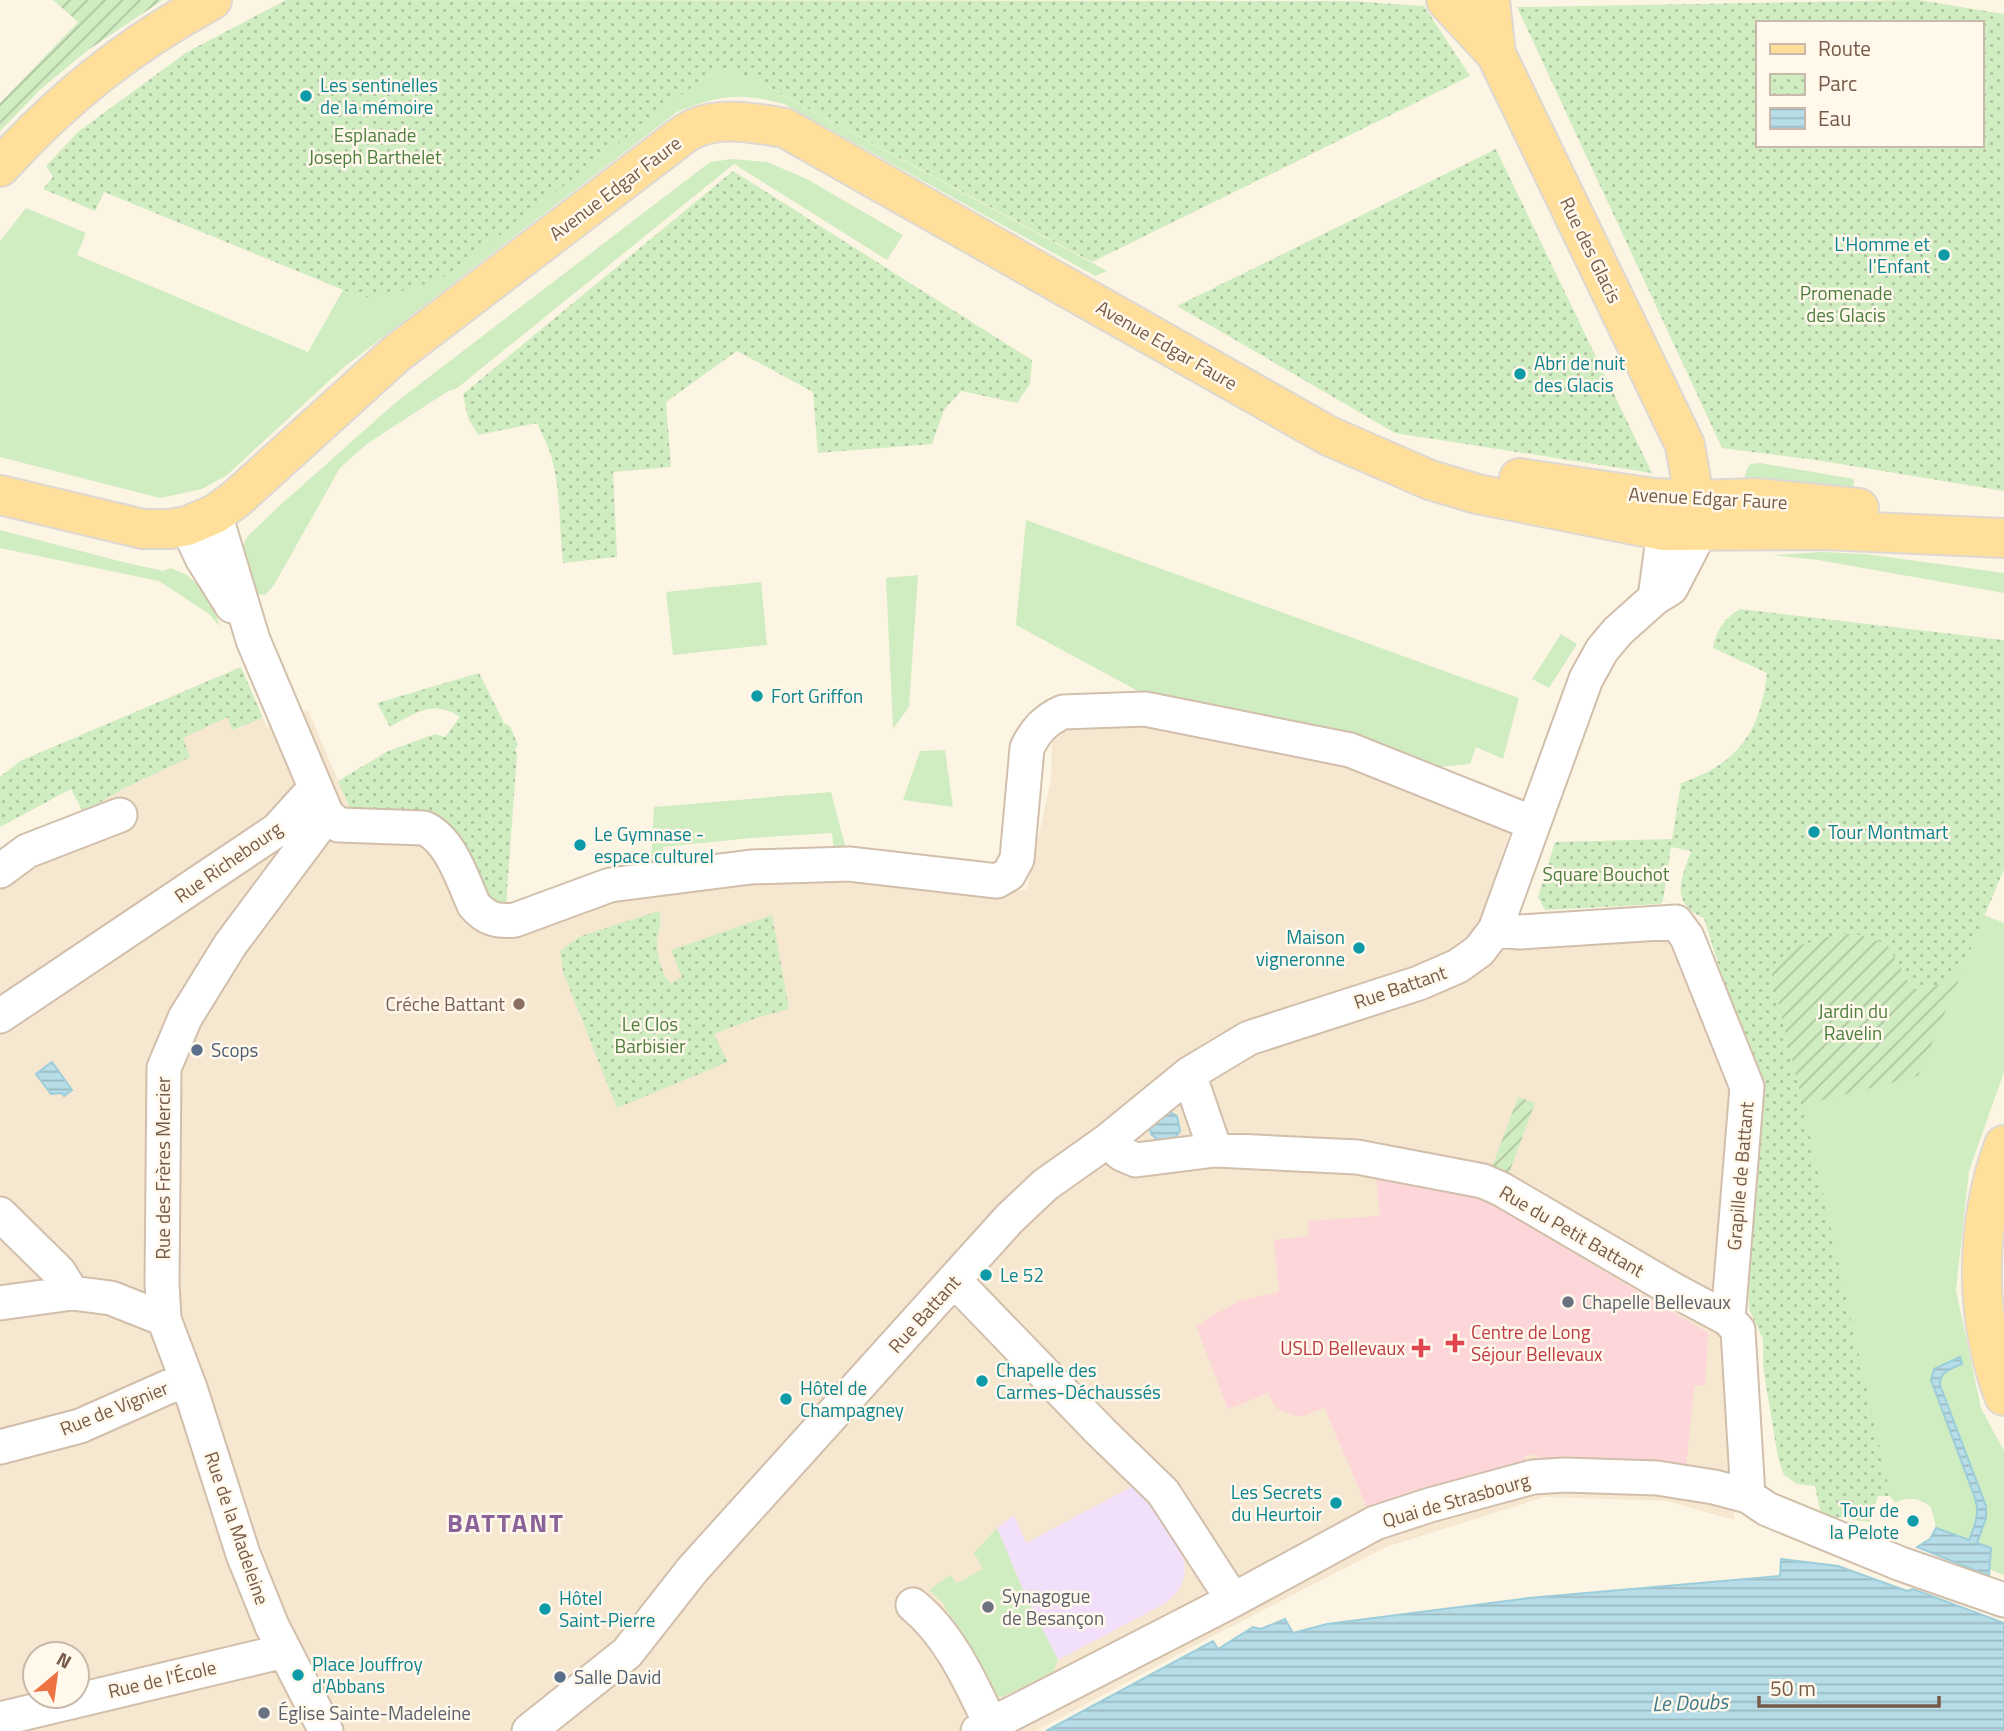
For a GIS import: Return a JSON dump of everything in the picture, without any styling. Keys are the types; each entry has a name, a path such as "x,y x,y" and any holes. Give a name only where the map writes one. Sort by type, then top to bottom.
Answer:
{"main road":[{"path":"0,167 71,95 128,51 212,0"},
{"path":"1446,0 1496,54"},
{"name":"Rue des Glacis","path":"1490,0 1496,54 1685,444 1686,521"},
{"name":"Avenue Edgar Faure","path":"201,520 236,499 397,353 662,151 694,128 717,123 751,122 785,128 1207,369 1329,436 1372,456 1654,498 1686,521 2004,538"},
{"path":"0,495 125,526 156,529 201,520"},
{"name":"Avenue Edgar Faure","path":"1686,521 1756,498 2004,519"},
{"name":"Avenue Edgar Faure","path":"1923,534 2004,550"},
{"path":"2004,1144 1992,1177 1984,1231 1981,1287 1988,1337 2004,1395"}],"street":[{"path":"201,520 321,802 339,825 424,828 435,833 443,842 474,905 481,914 500,922 515,920 610,885 751,867 849,864 997,881 1009,874 1017,859 1027,748 1034,732 1052,717 1063,712 1145,709 1350,750 1533,823"},
{"name":"Rue Battant","path":"529,1731 627,1653 693,1569 1009,1219 1045,1185 1107,1141 1189,1074 1249,1038 1419,983 1458,966 1479,951 1495,930 1586,679 1602,650 1618,631 1655,598 1671,588 1686,521"},
{"name":"Rue Richebourg","path":"0,1016 321,802"},
{"name":"Rue des Frères Mercier","path":"164,1319 164,1068 185,1018 321,802"},
{"path":"0,871 27,850 120,815"},
{"name":"Grapille de Battant","path":"1495,930 1520,932 1676,922 1687,937 1747,1087 1728,1319"},
{"path":"1189,1074 1215,1150"},
{"name":"Rue du Petit Battant","path":"1107,1141 1122,1154 1136,1160 1215,1150 1377,1159 1483,1181 1728,1319"},
{"path":"0,1213 59,1272 72,1293"},
{"path":"954,1281 1202,1533 1233,1600"},
{"path":"0,1303 72,1293 111,1298 164,1319"},
{"name":"Rue de la Madeleine","path":"164,1319 243,1554 272,1626 326,1731"},
{"path":"1728,1319 1738,1330 1748,1496"},
{"name":"Rue de Vignier","path":"0,1447 80,1426 186,1378"},
{"name":"Quai de Strasbourg","path":"985,1728 1233,1600 1374,1522 1533,1477 1565,1475 1657,1478 1714,1486 1748,1496 1767,1509 1901,1564 2004,1600"},
{"path":"913,1605 932,1621 970,1682 985,1728"},
{"name":"Rue de l'École","path":"0,1718 284,1651"}],"shaded area":[{"path":"308,710 354,818 417,817 497,910 637,890 865,877 984,894 1027,889 1051,779 1052,742 1075,724 1131,721 1346,759 1512,825 1475,934 1510,950 1669,931 1741,1087 1732,1304 1734,1520 1667,1501 1545,1497 1386,1547 1036,1731 0,1731 0,858 127,787 189,757 182,738 228,716 233,730 263,718 267,727"},
{"name":"Centre de Long Séjour Bellevaux","path":"1376,1175 1484,1198 1708,1333 1705,1385 1694,1386 1686,1468 1541,1464 1537,1454 1525,1456 1526,1467 1369,1512 1324,1407 1303,1416 1295,1416 1277,1409 1268,1393 1228,1409 1196,1326 1240,1301 1279,1292 1274,1240 1309,1236 1308,1221 1380,1216"},
{"path":"1135,1485 1165,1515 1184,1561 1183,1581 1177,1593 1164,1604 1058,1660 1026,1597 997,1528 1014,1515 1026,1543"}],"green space":[{"path":"53,0 163,0 88,50 41,89 0,131 0,103 78,22"},
{"name":"Esplanade Joseph Barthelet","path":"286,0 1350,1 1424,6 1470,76 1092,262 753,79 724,69 698,82 450,274 412,289 363,298 104,192 95,211 43,189 53,177 46,166 79,131 187,52"},
{"name":"Promenade des Glacis","path":"1919,0 2004,14 2004,491 1816,460 1722,448 1517,7"},
{"path":"724,69 753,79 1107,271 1095,276 784,104 742,97 718,99 677,112 344,367 227,475 202,489 160,498 0,457 0,241 26,208 86,233 77,255 308,352 343,290 363,298 698,82"},
{"path":"1496,149 1652,473 1395,433 1177,306"},
{"path":"733,159 767,162 807,179 903,235 887,260 734,164 456,389 448,391 367,444 340,468 274,585 265,595 256,594 242,548 247,537 277,508 395,403 710,162"},
{"path":"733,171 1032,360 1030,384 1017,403 961,391 944,410 932,444 818,453 813,392 737,351 666,402 671,467 613,472 617,557 563,563 555,472 537,423 478,435 468,418 463,394"},
{"path":"1760,463 1854,479 1853,496 1747,488 1745,476 1748,467 1750,464"},
{"path":"1026,520 1519,698 1503,759 1476,747 1470,764 1419,769 1189,712 1138,691 1016,625"},
{"path":"0,530 163,571 171,568 187,575 203,589 214,608 220,627 209,614 159,581 0,548"},
{"path":"1822,552 1866,554 2004,573 2004,593 1818,560 1772,555"},
{"path":"918,575 909,707 893,729 886,578"},
{"path":"761,582 767,645 673,655 666,592"},
{"name":"Square Bouchot","path":"1740,609 2004,640 2004,869 1918,1076 1803,1105 1890,1493 1890,1496 1878,1496 1870,1522 1821,1515 1815,1486 1797,1484 1784,1475 1778,1458 1763,1367 1763,1339 1749,1309 1747,1213 1755,1083 1704,918 1693,912 1682,898 1681,881 1691,851 1671,847 1663,901 1660,904 1545,910 1538,897 1555,842 1672,839 1681,783 1718,766 1743,743 1759,712 1767,673 1713,648 1722,626"},
{"path":"1561,634 1577,644 1549,688 1532,679"},
{"path":"241,667 263,718 232,730 228,717 183,738 190,757 127,787 83,812 71,789 0,827 0,777 20,761"},
{"path":"479,673 518,745 515,750 517,754 506,905 497,911 451,837 354,818 338,781 388,751 435,734 445,737 460,717 442,709 425,710 390,727 377,703"},
{"path":"945,750 953,807 903,800 920,751"},
{"path":"831,792 847,853 834,851 832,833 751,838 663,847 664,869 637,867 651,861 654,807"},
{"path":"2004,869 1984,915 2004,923 2004,1072 1969,1171 1956,1290 1981,1408 2004,1451 2004,1575 1989,1569 1991,1548 1977,1543 1982,1532 1986,1506 1940,1385 1944,1374 1962,1364 1934,1369 1978,1509 1978,1518 1969,1540 1936,1528 1931,1507 1926,1504 1910,1499 1895,1503 1890,1496 1763,950"},
{"name":"Le Clos Barbisier","path":"659,911 657,951 670,983 682,977 671,950 772,915 789,1009 714,1034 728,1062 617,1108 563,972 560,951 581,936"},
{"name":"Jardin du Ravelin","path":"1838,934 1856,934 1887,944 1913,990 1947,983 1965,966 1918,1076 1803,1105 1770,968 1794,947"},
{"path":"1518,1097 1535,1103 1509,1173 1492,1167"},
{"name":"Synagogue de Besançon","path":"997,1528 1026,1597 1058,1660 1053,1672 1002,1697 993,1695 943,1603 929,1590 950,1575 957,1583 983,1569 974,1553"}],"water":[{"path":"52,1062 72,1090 64,1096 62,1093 51,1094 36,1074"},
{"path":"1168,1111 1177,1116 1180,1131 1174,1139 1159,1141 1151,1134 1149,1124"},
{"path":"1960,1357 1962,1364 1944,1374 1940,1385 1986,1506 1986,1518 1977,1543 1991,1548 1989,1576 1917,1547 1930,1539 1936,1528 1969,1540 1976,1519 1975,1498 1931,1380 1934,1369"},
{"name":"Le Doubs","path":"1781,1559 1838,1566 1907,1591 1913,1589 2004,1623 2004,1731 1046,1731 1213,1641 1218,1649 1253,1627 1261,1629 1285,1619 1293,1633 1327,1624 1529,1598 1780,1576"}],"place":[{"name":"Les sentinelles de la mémoire","path":"306,96"},
{"name":"L'Homme et l'Enfant","path":"1944,255"},
{"name":"Abri de nuit des Glacis","path":"1520,374"},
{"name":"Fort Griffon","path":"757,696"},
{"name":"Tour Montmart","path":"1814,832"},
{"name":"Le Gymnase - espace culturel","path":"580,845"},
{"name":"Maison vigneronne","path":"1359,948"},
{"name":"Créche Battant","path":"519,1004"},
{"name":"Scops","path":"197,1050"},
{"name":"Le 52","path":"986,1275"},
{"name":"Chapelle Bellevaux","path":"1568,1302"},
{"name":"Centre de Long Séjour Bellevaux","path":"1455,1343"},
{"name":"USLD Bellevaux","path":"1421,1348"},
{"name":"Chapelle des Carmes-Déchaussés","path":"982,1381"},
{"name":"Hôtel de Champagney","path":"786,1399"},
{"name":"Les Secrets du Heurtoir","path":"1336,1503"},
{"name":"Tour de la Pelote","path":"1913,1521"},
{"name":"Synagogue de Besançon","path":"988,1607"},
{"name":"Hôtel Saint-Pierre","path":"545,1609"},
{"name":"Place Jouffroy d'Abbans","path":"298,1675"},
{"name":"Salle David","path":"560,1677"},
{"name":"Église Sainte-Madeleine","path":"264,1713"}],"district":[{"name":"BATTANT","path":"506,1523"}]}
